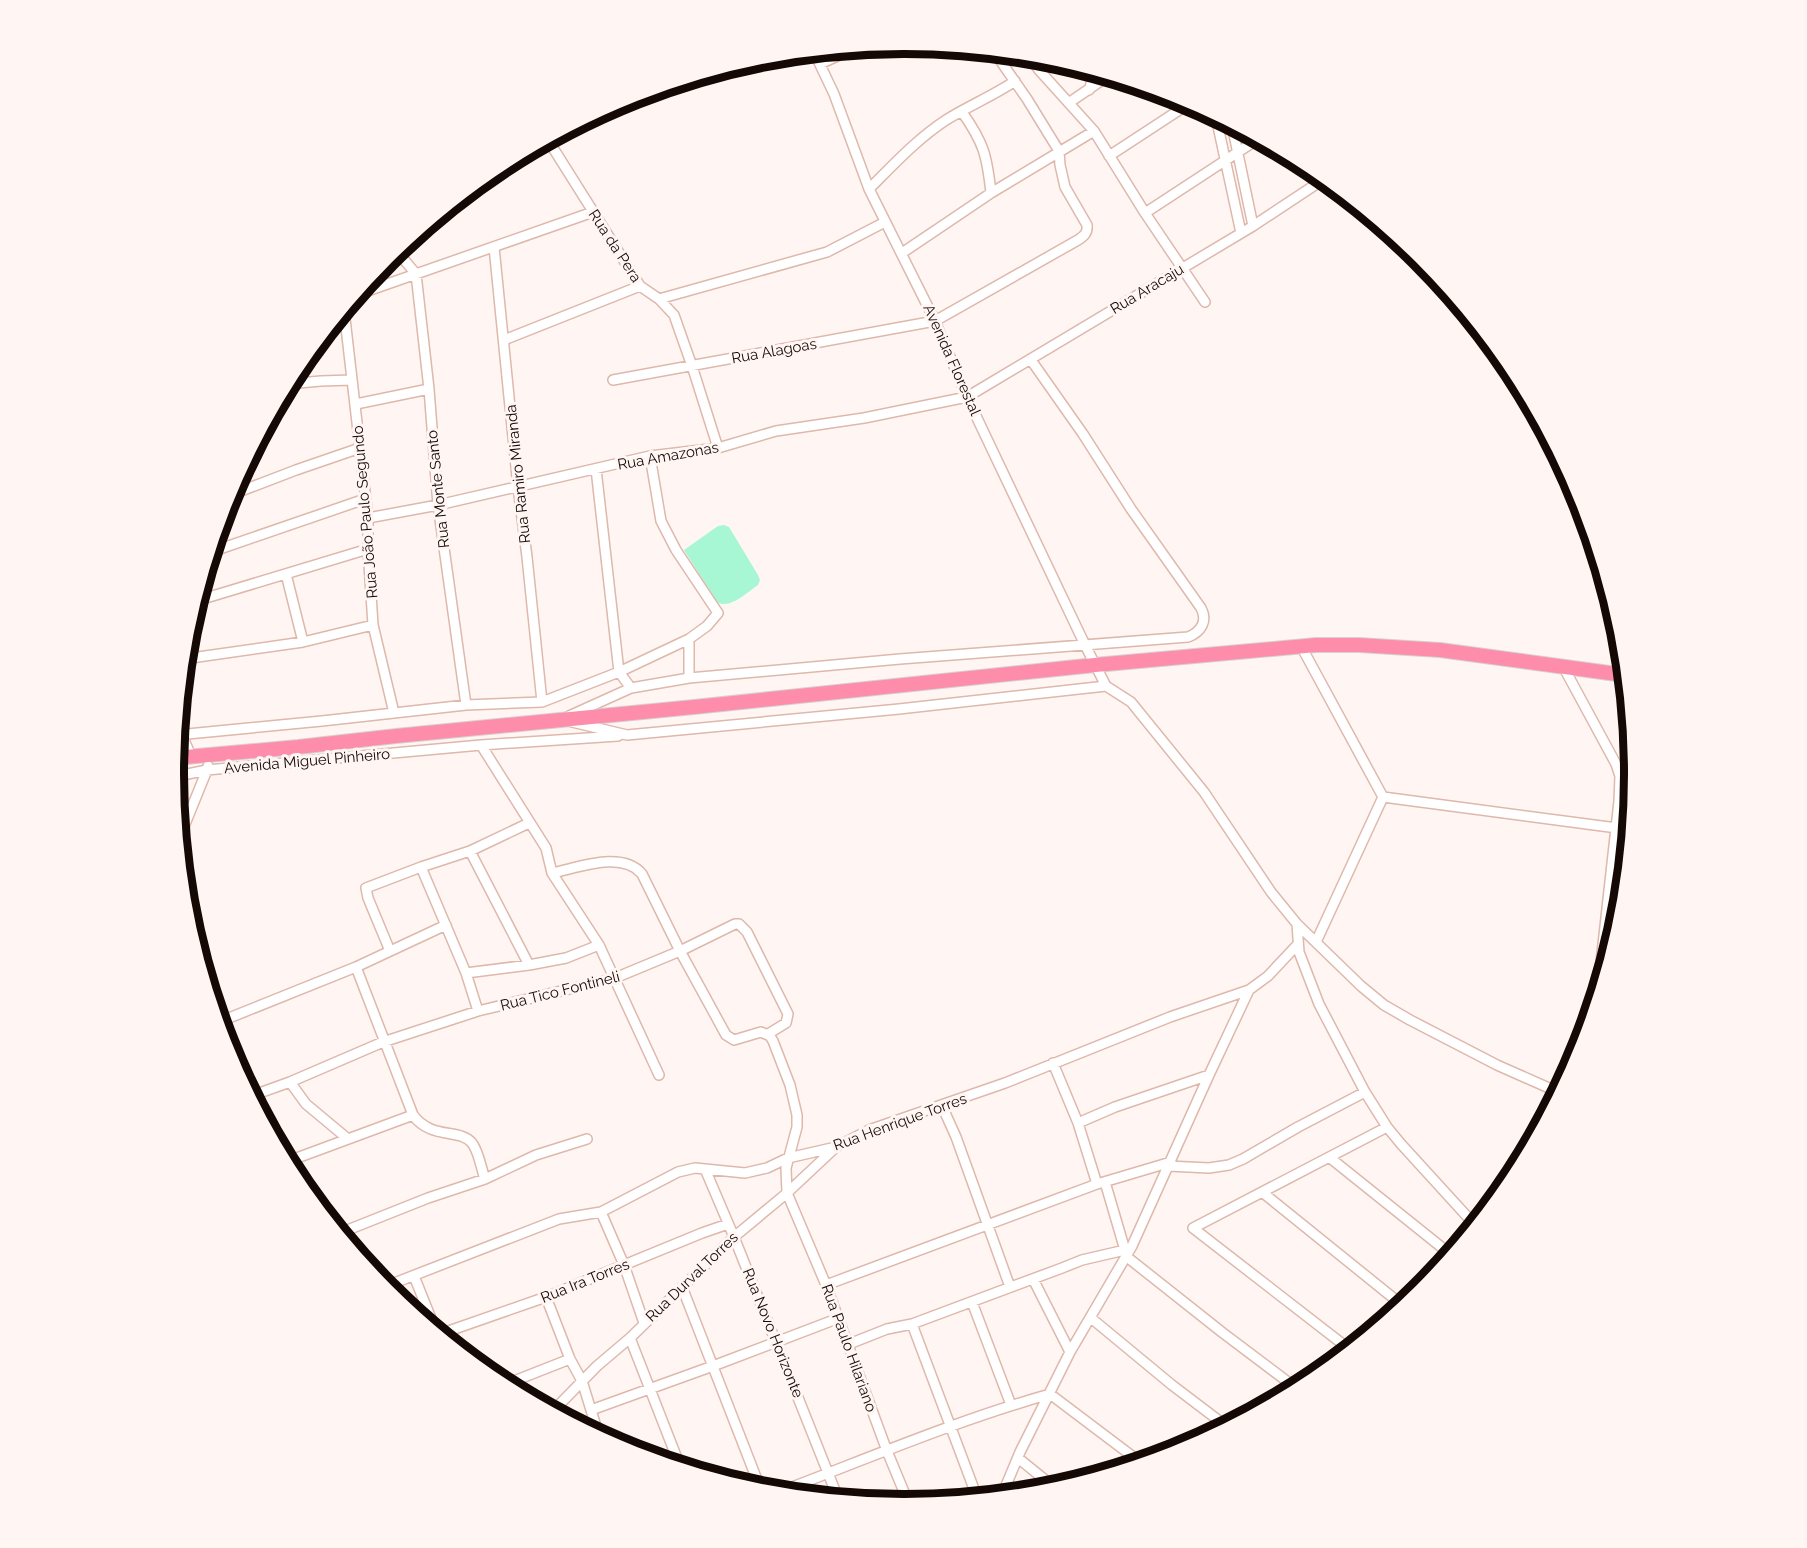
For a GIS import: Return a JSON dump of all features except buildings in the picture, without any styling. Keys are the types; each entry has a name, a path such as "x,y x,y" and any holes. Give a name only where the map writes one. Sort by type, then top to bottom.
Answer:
{"highway":[{"path":"184,757 1301,646 1359,645 1440,650 1616,674"}],"street":[{"path":"820,64 833,58"},
{"name":"Avenida Florestal","path":"818,59 834,94 869,189 935,321 967,397 1106,686"},
{"path":"1001,61 1059,151"},
{"path":"1037,67 1094,131 1204,302"},
{"path":"1089,90 1092,80"},
{"path":"869,189 912,146 946,120 997,94 1015,81"},
{"path":"1070,102 1100,82"},
{"path":"1109,156 1180,109"},
{"path":"962,112 976,131 986,155 991,193"},
{"path":"1218,126 1241,233"},
{"path":"902,253 991,193 1094,131"},
{"path":"1234,134 1253,226"},
{"path":"1145,213 1251,143"},
{"name":"Rua da Pera","path":"551,146 640,286 659,299 674,315 693,366 718,448"},
{"name":"Rua Alagoas","path":"613,380 935,321 1078,240 1087,232 1087,225 1065,187 1059,151"},
{"name":"Rua Aracaju","path":"967,397 1253,226 1316,184"},
{"path":"371,290 592,212"},
{"path":"659,299 827,252 885,222"},
{"name":"Rua Ramiro Miranda","path":"494,247 542,702"},
{"path":"402,257 416,273"},
{"name":"Rua Monte Santo","path":"416,273 429,389 438,505 466,705"},
{"path":"504,340 640,286"},
{"name":"Rua João Paulo Segundo","path":"345,320 368,518 374,625 394,712"},
{"path":"561,719 631,688 689,678 1188,637 1196,633 1202,627 1203,613 1031,360"},
{"path":"299,383 352,380"},
{"path":"356,404 429,389"},
{"name":"Rua Amazonas","path":"368,518 438,505 650,456 718,448 776,431 864,418 967,397"},
{"path":"241,491 360,448"},
{"path":"185,734 466,705 542,702 619,672 689,639 707,626 718,613 676,550 660,521 650,456"},
{"path":"596,469 619,672 631,688"},
{"path":"220,549 365,499"},
{"path":"206,594 286,574 368,549"},
{"path":"286,574 303,642"},
{"path":"193,658 303,642 374,625"},
{"path":"689,639 689,678"},
{"path":"1301,646 1383,797"},
{"path":"1564,668 1619,769 1617,828 1604,940"},
{"path":"1106,686 1131,702 1204,792 1271,892 1297,924 1361,986 1384,1005 1410,1020 1497,1065 1551,1089"},
{"name":"Avenida Miguel Pinheiro","path":"185,824 207,770 481,745 627,735 899,709 1106,686"},
{"path":"561,719 627,735"},
{"path":"185,744 191,756"},
{"path":"481,745 546,848 552,873 599,945 659,1075"},
{"path":"184,775 207,770 211,755"},
{"path":"1383,797 1617,828"},
{"path":"1316,942 1383,797"},
{"path":"390,951 366,888 470,850 529,823"},
{"path":"470,850 529,965"},
{"path":"552,873 602,862 618,861 633,866 642,874 680,951 720,1026 729,1038 734,1040 745,1038 761,1032 768,1034 777,1049 798,1115 788,1158 787,1193"},
{"path":"421,867 466,973 478,1011"},
{"name":"Rua Tico Fontineli","path":"259,1093 383,1042 478,1011 615,978 680,951 735,924 743,927 788,1014 786,1023 768,1034"},
{"path":"1297,924 1299,952 1319,1004 1365,1092 1387,1127 1469,1219"},
{"path":"227,1019 356,967 446,925"},
{"name":"Rua Henrique Torres","path":"394,1283 559,1219 601,1212 678,1172 695,1168 745,1173 767,1168 788,1158 836,1147 869,1130 1005,1083 1170,1017 1249,990 1268,976 1298,944"},
{"path":"466,973 566,958 599,945"},
{"path":"356,967 413,1115 427,1128 462,1136 471,1141 485,1179"},
{"path":"1006,1487 1070,1352 1126,1254 1249,990"},
{"path":"1053,1063 1101,1183 1126,1254 1223,1333 1289,1383"},
{"path":"1078,1123 1115,1107 1209,1075"},
{"path":"290,1082 306,1104 348,1139"},
{"path":"826,1285 1101,1183 1169,1164 1209,1168 1243,1160 1298,1127 1365,1092"},
{"path":"942,1106 957,1137 1010,1287"},
{"path":"295,1159 413,1115"},
{"path":"1343,1344 1193,1228 1387,1127"},
{"path":"347,1230 485,1179 536,1155 587,1139"},
{"name":"Rua Durval Torres","path":"558,1406 752,1220 787,1193 836,1147"},
{"path":"1329,1157 1444,1250"},
{"name":"Rua Novo Horizonte","path":"705,1169 735,1237 835,1490"},
{"path":"1262,1192 1395,1299"},
{"name":"Rua Paulo Hilariano","path":"787,1193 839,1318 905,1494"},
{"path":"601,1212 624,1265 644,1323"},
{"name":"Rua Ira Torres","path":"448,1331 546,1297 728,1224"},
{"path":"849,1344 878,1332 912,1324 1082,1260 1126,1254"},
{"path":"414,1276 430,1316"},
{"path":"1034,1279 1070,1352"},
{"path":"682,1287 757,1478"},
{"path":"546,1297 570,1359 582,1381 596,1425"},
{"path":"972,1302 1011,1405"},
{"path":"591,1410 839,1318"},
{"path":"1091,1318 1220,1421"},
{"path":"912,1324 974,1490"},
{"path":"630,1338 677,1457"},
{"path":"515,1381 570,1359"},
{"path":"796,1486 951,1426 1050,1394"},
{"path":"1050,1394 1133,1457"},
{"path":"1018,1458 1045,1480"}],"green space":[{"path":"718,526 729,527 760,580 758,585 727,604 717,602 684,550"}]}
